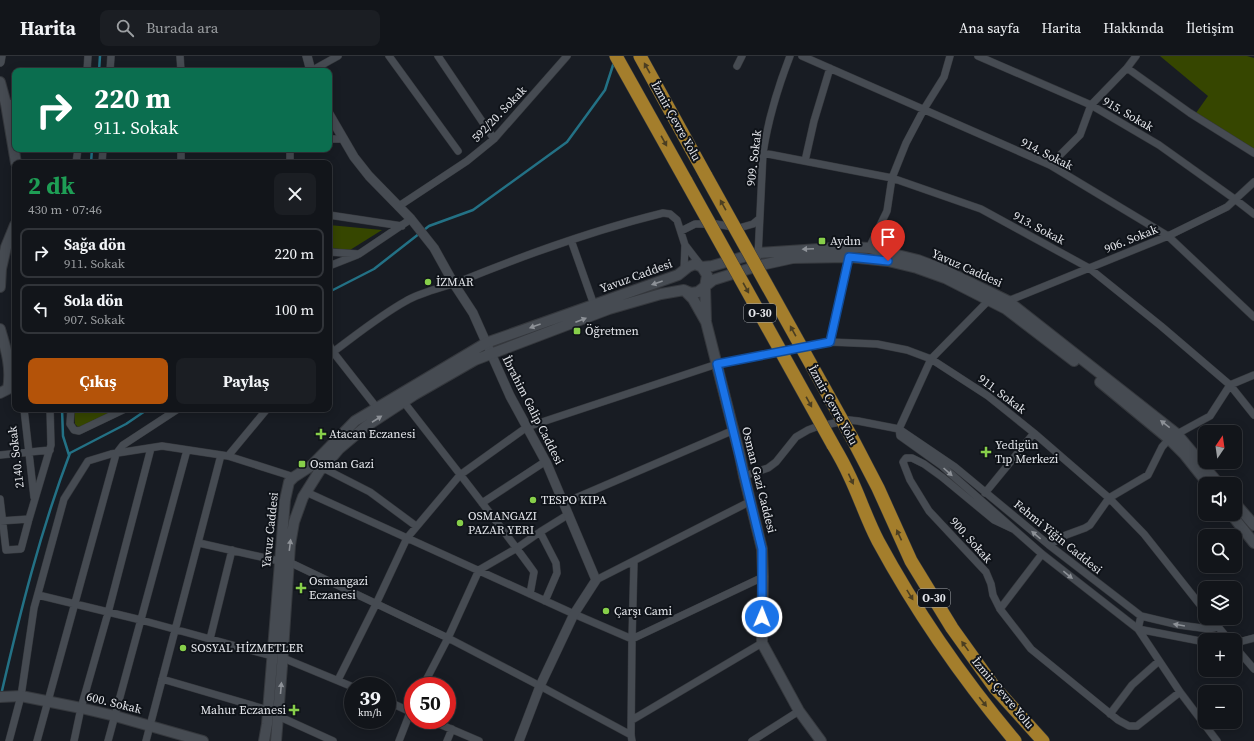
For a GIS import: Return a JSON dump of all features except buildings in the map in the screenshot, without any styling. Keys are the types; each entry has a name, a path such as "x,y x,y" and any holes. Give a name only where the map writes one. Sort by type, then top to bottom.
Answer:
{"highway":[{"name":"İzmir Çevre Yolu","path":"616,56 850,476 878,540 908,593 940,643 971,686 1015,741"},
{"name":"İzmir Çevre Yolu","path":"640,56 852,438 878,488 911,561 952,628 995,688 1043,741"}],"main road":[{"path":"0,82 10,104 12,124"},
{"path":"0,285 2,249 12,231"},
{"name":"Yavuz Caddesi","path":"276,741 282,666 285,500 289,482 311,466 355,421 486,343 678,276 688,267 695,264 702,267 712,266 757,253 850,247 869,248 918,260 942,269 1008,301 1172,436 1212,477"},
{"name":"Yavuz Caddesi","path":"264,741 272,656 284,561 290,545 294,522 305,495 320,470 339,449 365,427 403,401 475,360 609,309 661,294 684,290 691,293 698,292 713,280 762,265 793,258 849,257 888,261 917,268 945,278 1006,309 1172,436 1202,477"},
{"path":"702,267 707,275 705,287 706,322"},
{"path":"684,271 680,279 681,286 684,290"},
{"name":"Osman Gazi Caddesi","path":"684,290 692,299 706,322 734,430 762,549 762,643 799,711 821,741"},
{"path":"0,329 8,358 8,387"},
{"path":"287,488 290,495 295,498 305,495 306,487 294,477"},
{"path":"1242,511 1254,525"},
{"path":"1237,521 1254,543"},
{"name":"600. Sokak","path":"0,697 20,696 81,708 203,741"}],"street":[{"path":"0,62 1,56"},
{"path":"87,68 88,56"},
{"path":"110,68 112,56"},
{"path":"180,56 181,68"},
{"path":"307,56 310,68"},
{"path":"316,68 338,56"},
{"path":"389,56 458,151"},
{"path":"438,56 494,138"},
{"name":"592/20. Sokak","path":"400,206 467,161 494,138 567,56"},
{"path":"737,66 742,56"},
{"name":"909. Sokak","path":"762,265 757,253 763,154 765,140 780,82 790,56"},
{"name":"914. Sokak","path":"802,56 1050,165 1168,236 1254,317"},
{"path":"869,248 887,211 892,178 906,143 924,109 944,77 950,56"},
{"name":"915. Sokak","path":"978,56 1091,106 1159,145 1254,214"},
{"path":"1050,165 1080,135 1091,106 1127,68 1136,56"},
{"path":"804,162 814,121 830,68"},
{"path":"1127,68 1190,113 1254,153"},
{"name":"İbrahim Galip Caddesi","path":"332,119 354,157 369,176 383,192 400,206 434,248 454,284 473,313 510,396 546,461 596,580"},
{"path":"332,139 343,139"},
{"name":"913. Sokak","path":"763,154 892,178 981,209 1089,268 1230,385 1254,415"},
{"name":"906. Sokak","path":"1008,301 1168,236 1227,207 1254,182"},
{"path":"332,352 371,323 408,300 454,284 526,255 663,213 670,214 677,220 681,231 685,245 684,271"},
{"path":"332,215 402,226"},
{"path":"681,231 695,224 716,224 739,228 753,224 759,219"},
{"path":"332,265 359,254 402,226 414,223"},
{"path":"571,240 594,305"},
{"path":"685,245 702,267"},
{"path":"332,252 359,254"},
{"path":"830,342 849,257"},
{"path":"899,429 931,359 988,300"},
{"name":"911. Sokak","path":"338,680 407,538 460,476 527,427 717,364 830,342 877,344 907,350 931,359 988,396 1034,433 1109,498 1144,534 1198,602"},
{"path":"332,354 377,408"},
{"path":"1049,545 1066,535 1086,528 1090,525 1109,498 1148,475 1162,447 1172,436 1210,416 1230,385 1254,375"},
{"path":"403,401 460,476 482,502 534,572 530,594"},
{"name":"2140. Sokak","path":"24,412 34,501"},
{"path":"0,499 1,521 6,550 22,549 34,501 50,450 50,412"},
{"path":"71,412 70,424 74,430 79,431 118,412"},
{"path":"37,741 116,454 123,445 173,412"},
{"path":"146,741 173,636 176,630 199,543 225,455 264,412"},
{"name":"Fehmi Yiğin Caddesi","path":"744,476 768,468 776,462 796,437 816,427 849,420 858,420 899,429 955,467 1049,545 1141,616 1179,625 1208,629 1218,626"},
{"name":"Fehmi Yiğin Caddesi","path":"899,429 900,436 916,449 942,466 1042,554 1138,629 1198,641"},
{"path":"564,502 734,430"},
{"path":"985,493 1034,433"},
{"path":"9,741 20,696 34,608 64,499 88,461 111,454 162,446 225,455 294,477"},
{"path":"74,741 81,708 108,613 151,448"},
{"path":"0,455 50,450"},
{"path":"108,741 188,450"},
{"name":"900. Sokak","path":"1013,529 994,520 942,476 924,464 912,458 906,458 903,462 910,480 929,511 986,572 992,584 993,595 1000,609 1031,649 1110,714 1128,726 1138,726 1180,692"},
{"path":"482,502 546,461"},
{"path":"323,468 370,492 416,526"},
{"path":"305,495 407,538 632,639 763,577"},
{"path":"519,741 540,686 574,614 596,580 751,501"},
{"path":"428,677 448,638 479,570 517,548 568,514"},
{"path":"1,521 29,519"},
{"path":"540,532 556,563 557,573 545,601"},
{"path":"199,543 284,561 448,638 540,686 632,738 634,561"},
{"path":"210,639 232,550"},
{"path":"1000,609 1042,554"},
{"path":"38,595 141,620 272,656"},
{"path":"1141,616 1138,629 1180,692 1217,741"},
{"path":"1218,626 1224,633"},
{"path":"1242,641 1254,638"},
{"path":"632,720 762,643"},
{"path":"1242,655 1254,668"},
{"path":"282,666 283,658 344,683"},
{"path":"1110,714 1132,685 1159,661"},
{"path":"162,680 268,710"},
{"path":"752,741 799,711"},
{"path":"278,716 332,741"},
{"path":"399,741 404,729"},
{"path":"448,741 452,730 479,741"}],"green space":[{"path":"1160,56 1247,56 1254,58 1254,149 1196,113 1208,96"},
{"path":"332,225 382,230 350,250 332,248"},
{"path":"74,412 112,412 84,426 78,427 75,424"}],"waterway":[{"path":"99,68 100,56"},
{"path":"332,290 374,269 429,226 473,210 567,142 605,90 614,62"},
{"path":"91,160 92,152"},
{"path":"62,412 63,436 69,455"},
{"path":"1,695 31,573 49,513 70,453 126,424 144,412"}],"place":[{"name":"Aydın","path":"822,241"},
{"name":"İZMAR","path":"428,282"},
{"name":"Öğretmen","path":"577,331"},
{"name":"Atacan Eczanesi","path":"321,434"},
{"name":"Yedigün Tıp Merkezi","path":"986,452"},
{"name":"Osman Gazi","path":"302,464"},
{"name":"TESPO KIPA","path":"533,500"},
{"name":"OSMANGAZI PAZAR YERI","path":"460,523"},
{"name":"Osmangazi Eczanesi","path":"301,588"},
{"name":"Çarşı Cami","path":"606,611"},
{"name":"SOSYAL HİZMETLER","path":"183,648"},
{"name":"Mahur Eczanesi","path":"294,710"}],"route":[{"path":"762,617 762,549 717,364 830,342 849,257 888,261"}]}
